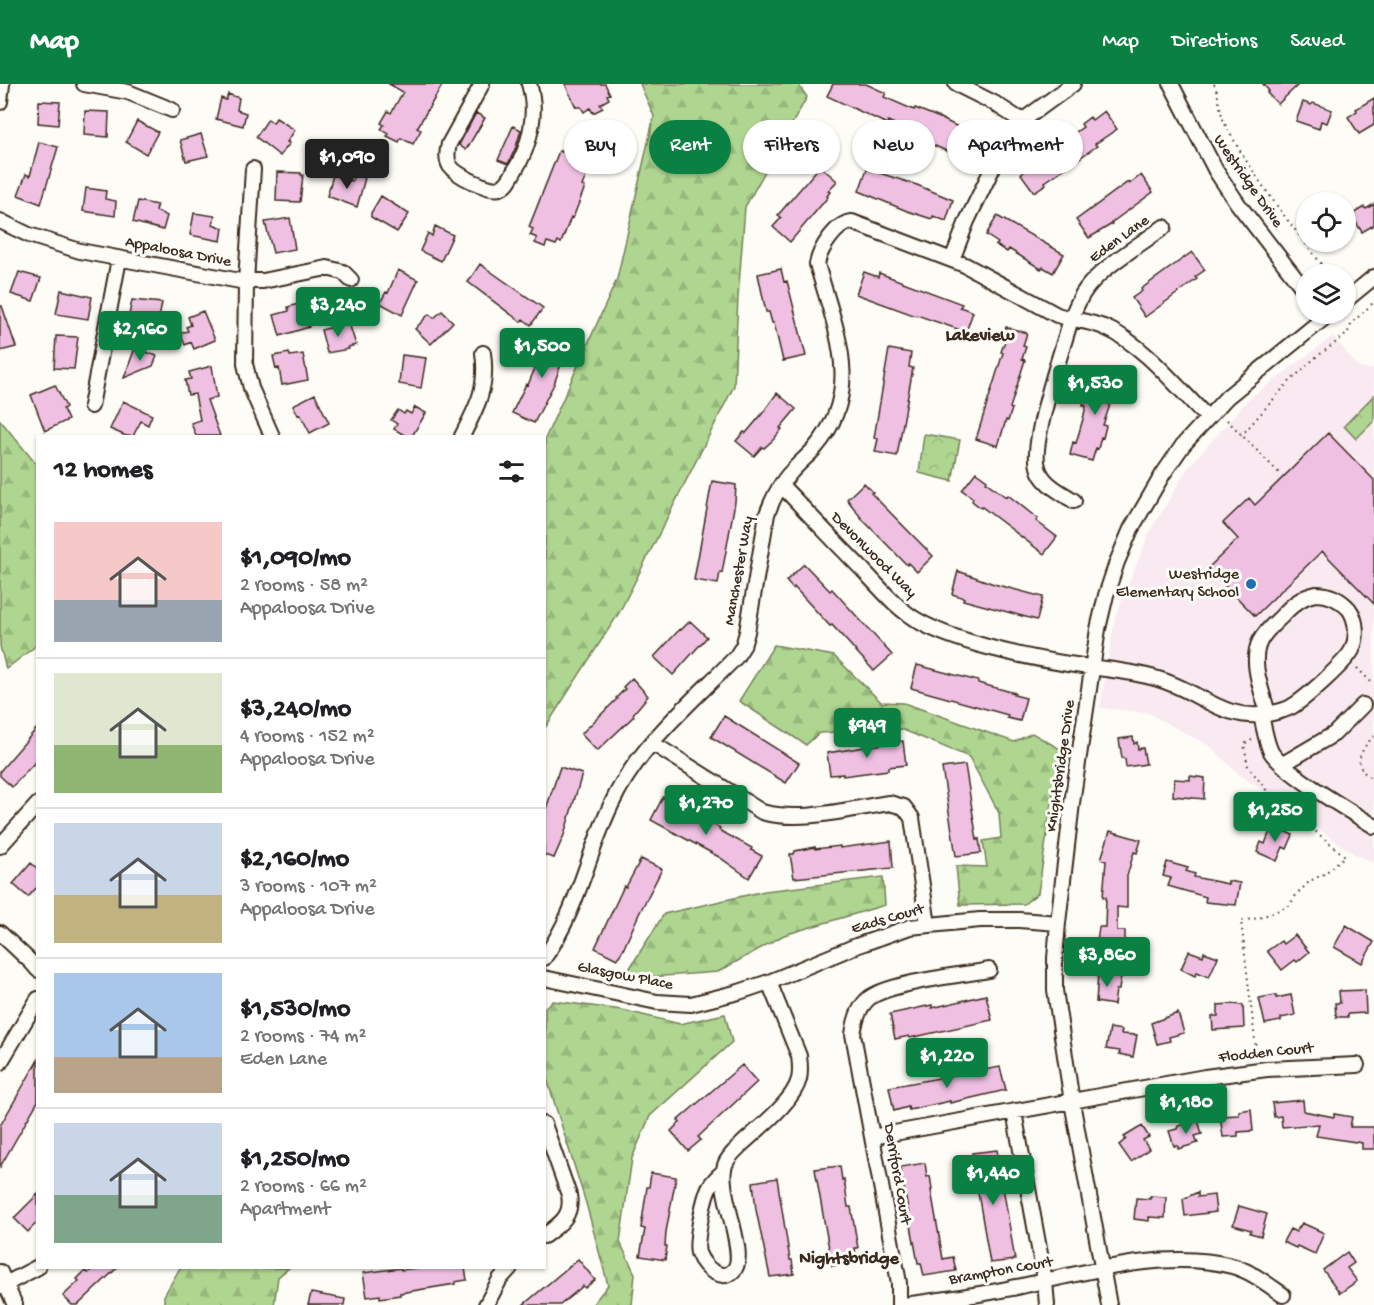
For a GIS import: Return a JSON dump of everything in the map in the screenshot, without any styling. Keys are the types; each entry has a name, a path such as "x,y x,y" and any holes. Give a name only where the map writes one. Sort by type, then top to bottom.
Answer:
{"street":[{"path":"0,102 2,84"},
{"path":"84,84 128,92 172,110"},
{"path":"482,84 449,144 447,161 456,173 496,189 508,181 521,160 528,140 532,120 530,84"},
{"path":"956,84 994,103 1020,120"},
{"path":"1023,120 1073,84"},
{"name":"Westridge Drive","path":"1171,84 1216,171 1238,204 1296,279"},
{"path":"253,169 246,282 245,364 251,388 272,435"},
{"path":"952,260 967,221 990,174"},
{"name":"Appaloosa Drive","path":"0,221 51,244 246,282 263,281 327,268 343,272 351,279"},
{"name":"Manchester Way","path":"546,955 567,919 611,804 624,780 652,742 736,657 743,646 767,514 781,485 827,433 842,397 844,378 842,355 817,264 819,256 840,226 852,222 952,260 1057,315 1107,328 1142,351 1207,417"},
{"name":"Eden Lane","path":"1074,501 1042,477 1036,457 1044,415 1071,319 1086,289 1097,277 1164,227"},
{"path":"91,406 119,259"},
{"path":"1356,292 1374,277"},
{"name":"Knightsbridge Drive","path":"1109,1305 1071,1101 1055,990 1058,923 1072,803 1092,668 1106,595 1131,529 1162,474 1183,445 1227,397 1315,324"},
{"path":"462,435 481,398 484,378 483,353"},
{"name":"Devonwood Way","path":"781,485 877,586 906,613 920,622 974,643 1009,652 1160,679 1185,689 1222,710 1237,715 1264,715"},
{"path":"1264,715 1289,708 1300,701 1352,651 1356,625 1351,612 1343,602 1317,594 1300,599 1264,634 1259,642 1256,654 1266,733 1271,751 1283,764 1331,799 1374,826"},
{"path":"1283,764 1334,734 1364,705"},
{"path":"652,742 762,812 775,816 791,818 889,803 904,807 912,818 928,925"},
{"path":"0,846 36,806"},
{"name":"Eads Court","path":"769,982 856,946 910,927 980,920 1058,923"},
{"path":"0,933 36,968"},
{"name":"Derriford Court","path":"902,1305 853,1034 855,1021 867,1000 886,988 989,970"},
{"name":"Glasgow Place","path":"546,978 657,1002 691,1004 739,993 769,982"},
{"path":"723,1172 710,1185 706,1193 697,1245 703,1262 712,1272 724,1275 731,1273 737,1267 738,1261 735,1232 724,1191 723,1172 727,1160 789,1098 799,1080 801,1068 799,1056 769,982"},
{"path":"0,1063 36,1002"},
{"name":"Flodden Court","path":"872,1137 1205,1077 1316,1065 1357,1065"},
{"path":"1014,1112 1045,1281 1047,1305"},
{"path":"546,1130 571,1204 564,1221 546,1234"},
{"name":"Brampton Court","path":"902,1305 1144,1262 1174,1260 1233,1266 1283,1295"},
{"path":"15,1305 2,1281 36,1268"},
{"path":"486,1305 500,1279 509,1269"}],"path":[{"path":"1214,84 1219,94 1220,112 1226,125 1254,171 1322,264"},
{"path":"1241,436 1287,384 1315,358 1347,334 1352,323 1374,302"},
{"path":"1227,420 1280,474"},
{"path":"1358,669 1374,685"},
{"path":"1258,1070 1241,921 1259,918 1289,906 1310,881 1324,874 1345,856 1267,791 1248,766 1244,744 1266,733"},
{"path":"1374,736 1362,748 1359,760 1364,771 1374,779"}],"shaded area":[{"name":"Westridge Elementary School","path":"1333,336 1359,368 1374,369 1374,863 1356,855 1236,772 1211,747 1148,713 1100,708 1115,618 1149,533 1188,468 1248,400"}],"green space":[{"path":"640,84 798,84 807,97 794,120 743,120 743,174 764,174 745,207 734,386 619,613 546,726 546,437 617,279 649,138 649,174 731,174 731,120 653,120 654,116"},
{"path":"1374,395 1374,421 1356,439 1344,426"},
{"path":"0,420 36,464 36,646 6,669 0,646"},
{"path":"924,434 960,440 952,481 919,473"},
{"path":"774,645 834,656 881,702 904,703 1014,742 1032,733 1060,749 1038,893 1024,904 960,905 956,866 987,867 983,841 1001,838 999,813 969,757 901,729 819,733 806,745 739,701"},
{"path":"883,877 885,905 784,935 718,972 623,979 664,914 765,891"},
{"path":"553,1001 622,1010 680,1024 725,1014 732,1042 650,1116 632,1158 620,1242 635,1274 632,1305 592,1305 608,1285 586,1203 546,1076 546,1006"},
{"path":"179,1269 288,1269 278,1277 274,1305 164,1305 164,1296"}],"building":[{"path":"389,84 443,84 417,128 421,130 413,144 401,138 399,142 387,136 389,134 381,129 384,125 381,123 388,111 391,113 403,92"},
{"path":"565,84 605,84 610,94 607,95 609,99 600,104 603,108 593,113 590,108 584,112 581,107 576,107"},
{"path":"833,84 866,84 886,93 884,97 947,122 947,151 935,146 935,120 878,120 827,96"},
{"path":"1263,84 1299,84 1278,104 1267,93 1269,91"},
{"path":"228,94 239,98 237,110 246,113 243,126 216,119 221,98 226,100"},
{"path":"1374,98 1374,125 1359,134 1348,117"},
{"path":"39,101 60,102 58,125 38,123"},
{"path":"1303,102 1332,110 1327,123 1321,121 1319,129 1296,121"},
{"path":"85,111 109,112 108,137 84,135"},
{"path":"1104,111 1117,129 1083,156 1083,122 1090,117 1092,120"},
{"path":"476,113 485,118 466,150 459,145"},
{"path":"276,118 295,130 287,142 290,143 280,156 256,137 268,119 273,123"},
{"path":"137,121 158,132 146,154 126,142"},
{"path":"513,126 521,130 508,164 498,160"},
{"path":"201,134 208,156 186,161 180,140"},
{"path":"39,142 58,147 41,204 18,195 26,174 30,176"},
{"path":"564,144 564,174 587,174 582,186 585,187 561,243 558,241 556,245 547,242 545,247 535,243 537,238 530,235 533,229 529,227 559,151 562,152"},
{"path":"277,172 303,175 300,202 276,201"},
{"path":"354,174 365,178 357,207 327,196 333,175 352,181"},
{"path":"813,174 829,174 837,181 828,191 830,192 828,197 790,242 773,227 781,218 778,215"},
{"path":"865,174 883,174 953,200 946,221 907,211 859,191"},
{"path":"1021,174 1057,174 1045,182 1046,184 1034,192"},
{"path":"1141,175 1153,192 1112,224 1089,238 1076,220"},
{"path":"86,188 106,191 105,199 116,201 115,216 83,211"},
{"path":"381,196 409,214 397,232 371,217"},
{"path":"138,201 157,205 156,211 167,216 163,230 133,222"},
{"path":"1374,204 1374,225 1362,232 1356,223 1356,212 1364,207 1366,209"},
{"path":"194,213 215,216 213,224 223,228 221,241 190,235"},
{"path":"997,216 1064,254 1053,273 1043,267 1041,269 1009,249 1007,252 986,235"},
{"path":"290,218 295,249 273,253 265,222"},
{"path":"435,226 453,235 441,261 420,251 428,233 432,236"},
{"path":"1192,252 1205,270 1195,277 1197,279 1145,317 1132,298"},
{"path":"480,264 543,308 531,325 523,319 521,322 468,282"},
{"path":"781,269 784,282 787,281 806,356 783,361 774,323 772,323 769,312 766,312 758,274"},
{"path":"398,270 418,280 402,315 380,303 386,292 388,293"},
{"path":"19,272 41,278 33,301 11,294"},
{"path":"864,272 878,277 879,273 962,304 960,307 973,312 966,332 856,294"},
{"path":"61,290 92,297 88,319 56,314"},
{"path":"132,300 162,303 158,324 147,322 146,330 134,327 135,321 128,320"},
{"path":"302,303 309,327 280,336 274,315 289,311 288,307"},
{"path":"0,306 2,306 16,347 0,351"},
{"path":"203,311 215,340 194,349 191,342 185,345 180,333 188,331 186,327 191,325 188,317"},
{"path":"442,311 453,322 431,344 415,329 429,314 434,318"},
{"path":"349,323 356,345 348,347 349,349 327,353 321,330"},
{"path":"1006,327 1027,333 1022,359 1025,360 1010,408 1012,409 998,446 976,439 1003,353 1001,352 1005,341 1002,340"},
{"path":"549,334 569,342 554,384 534,423 512,413 526,384 528,385"},
{"path":"56,336 78,337 74,369 54,368"},
{"path":"135,348 157,356 153,366 124,378"},
{"path":"889,349 911,353 909,367 913,368 897,456 875,452 878,439 874,438"},
{"path":"289,353 290,356 303,354 308,380 282,385 279,368 276,369 273,356"},
{"path":"402,355 426,358 421,388 399,384"},
{"path":"212,366 217,397 207,400 220,435 196,435 191,423 200,420 195,394 188,395 185,380 191,379 189,372"},
{"path":"1099,371 1120,376 1103,425 1106,426 1103,438 1101,437 1092,461 1070,455 1083,419 1086,393 1090,394"},
{"path":"55,385 66,407 63,409 68,420 45,431 31,395"},
{"path":"777,393 796,409 773,440 754,456 736,441 744,432 746,433"},
{"path":"315,394 329,423 310,433 293,405"},
{"path":"123,401 152,415 148,425 141,421 134,435 124,435 110,429"},
{"path":"415,407 426,413 413,435 404,435 394,429 397,424 391,420 398,410 404,414 406,411 411,414"},
{"path":"1328,433 1374,480 1374,604 1322,551 1255,616 1208,568 1238,539 1223,523 1249,498 1255,505"},
{"path":"976,472 987,480 986,482 1006,497 1008,495 1038,519 1036,521 1057,537 1044,554 972,501 973,498 962,490"},
{"path":"712,481 736,485 735,502 718,584 694,580"},
{"path":"864,483 933,556 917,572 908,563 907,565 862,519 847,499"},
{"path":"804,564 830,591 832,589 892,655 874,671 832,625 830,626 786,581"},
{"path":"958,571 994,584 1043,597 1037,620 963,600 964,598 952,594"},
{"path":"690,621 707,637 673,675 654,657"},
{"path":"917,665 978,681 978,683 1026,698 1020,721 1007,718 1008,715 911,688"},
{"path":"632,678 648,696 633,714 634,716 597,751 581,734 617,699 625,689 623,687"},
{"path":"724,716 799,763 786,783 711,737"},
{"path":"36,729 36,761 12,787 0,776 0,771"},
{"path":"1133,737 1138,749 1143,748 1146,764 1126,767 1119,739"},
{"path":"903,741 906,765 888,767 888,770 843,776 843,774 830,775 827,753"},
{"path":"965,765 981,853 956,856 942,768"},
{"path":"560,767 582,774 564,835 554,858 546,856 546,809"},
{"path":"1190,776 1205,778 1204,799 1173,796 1174,779 1190,780"},
{"path":"663,797 720,828 719,830 762,856 749,878 719,857 651,820"},
{"path":"1272,826 1293,835 1287,849 1283,847 1277,861 1257,852 1261,842 1265,844"},
{"path":"1110,831 1141,840 1137,853 1134,852 1127,876 1127,908 1117,907 1117,931 1125,931 1125,953 1101,956 1100,942 1097,942 1099,927 1105,927 1106,897 1103,897 1106,861 1101,859"},
{"path":"891,841 893,868 794,878 790,854 794,854 795,851 815,847 815,849 840,846 840,848"},
{"path":"641,859 662,869 617,959 595,948 624,886 626,887"},
{"path":"1167,862 1188,868 1186,871 1195,874 1194,877 1228,884 1228,881 1240,883 1236,905 1205,902 1206,897 1168,886 1171,878 1163,876"},
{"path":"31,863 36,867 36,888 28,897 13,884"},
{"path":"1346,925 1374,942 1362,963 1334,947"},
{"path":"1295,935 1309,952 1282,970 1267,951 1281,941 1283,944"},
{"path":"1189,951 1203,956 1204,952 1218,957 1209,977 1197,972 1195,976 1181,969"},
{"path":"1098,973 1121,975 1114,1005 1096,1002"},
{"path":"1365,990 1366,1013 1336,1017 1335,1003 1340,1003 1339,991"},
{"path":"986,995 992,1020 910,1038 909,1036 895,1039 890,1014 932,1005 932,1008"},
{"path":"1276,995 1276,998 1291,995 1295,1015 1265,1024 1259,998"},
{"path":"1218,1005 1243,1005 1244,1028 1213,1030 1212,1016 1218,1016"},
{"path":"1178,1013 1184,1033 1169,1037 1170,1041 1157,1044 1151,1023"},
{"path":"1110,1028 1122,1030 1121,1034 1137,1035 1133,1057 1119,1054 1120,1051 1106,1049"},
{"path":"36,1063 36,1104 0,1167 0,1126"},
{"path":"742,1065 757,1082 698,1137 701,1140 688,1151 671,1131 680,1122 678,1120"},
{"path":"1000,1067 1006,1090 950,1103 950,1101 894,1111 889,1087"},
{"path":"1303,1100 1304,1111 1334,1117 1334,1114 1352,1117 1350,1127 1374,1127 1374,1149 1362,1149 1362,1143 1316,1136 1319,1124 1282,1127 1281,1116 1274,1117 1272,1103"},
{"path":"1251,1109 1253,1131 1238,1132 1238,1136 1223,1137 1220,1116 1239,1115 1239,1111"},
{"path":"1198,1120 1202,1134 1195,1136 1198,1143 1178,1149 1178,1146 1174,1146 1169,1131"},
{"path":"1142,1126 1149,1137 1143,1140 1149,1149 1131,1162 1119,1145 1126,1139 1124,1137"},
{"path":"997,1150 1015,1260 990,1263 976,1181 974,1182 972,1153"},
{"path":"925,1163 927,1177 930,1176 943,1259 953,1257 956,1271 924,1276 921,1263 918,1263 900,1167"},
{"path":"840,1166 848,1207 851,1207 858,1248 855,1248 857,1263 832,1266 815,1169"},
{"path":"651,1173 676,1177 666,1232 665,1260 640,1256 645,1229 641,1228"},
{"path":"777,1178 794,1274 770,1277 756,1210 753,1182"},
{"path":"1198,1192 1198,1197 1214,1195 1216,1212 1185,1216 1183,1199"},
{"path":"36,1196 36,1223 28,1232 14,1218"},
{"path":"1150,1196 1166,1197 1165,1218 1149,1217 1149,1221 1134,1219 1136,1198 1150,1199"},
{"path":"1239,1206 1267,1214 1261,1236 1250,1233 1251,1230 1233,1225"},
{"path":"1302,1223 1324,1233 1315,1254 1283,1242 1290,1229 1296,1232"},
{"path":"1347,1252 1354,1263 1347,1268 1357,1281 1340,1293 1323,1270"},
{"path":"578,1259 595,1280 585,1288 583,1286 560,1305 523,1305"},
{"path":"93,1269 116,1269 78,1305 72,1305 63,1296 79,1281 77,1279 85,1271 88,1273"},
{"path":"393,1269 465,1269 467,1280 380,1298 380,1295 367,1297 363,1273"},
{"path":"311,1293 345,1299 344,1305 308,1305"}],"place":[{"name":"Westridge Elementary School","path":"1251,584"}],"district":[{"name":"Lakeview","path":"980,336"},
{"name":"Nightsbridge","path":"849,1259"}]}
